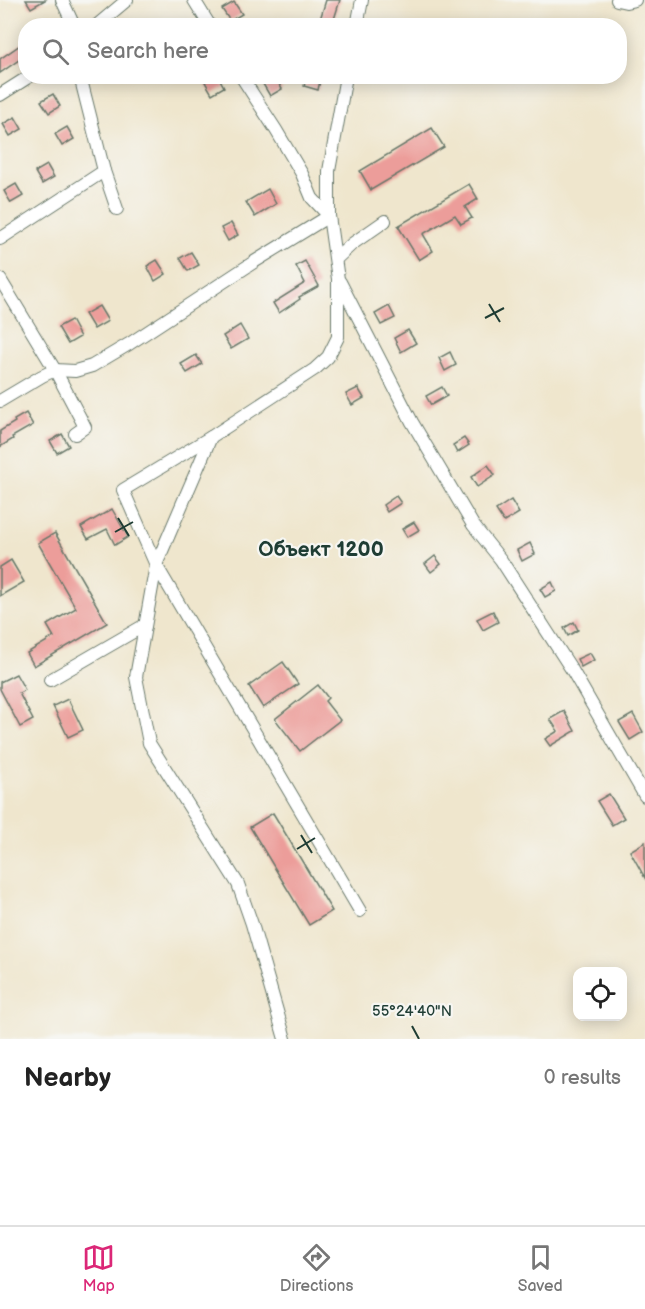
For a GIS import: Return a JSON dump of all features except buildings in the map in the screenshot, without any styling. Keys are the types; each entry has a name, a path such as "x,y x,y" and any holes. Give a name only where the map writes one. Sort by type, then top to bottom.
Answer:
{"street":[{"path":"62,0 70,18"},
{"path":"106,18 127,0"},
{"path":"194,0 205,18"},
{"path":"359,18 362,0"},
{"path":"617,0 626,2 635,0"},
{"path":"0,95 18,84"},
{"path":"82,84 104,171 117,209"},
{"path":"246,84 302,174 312,198 328,216"},
{"path":"345,84 329,171 328,216 338,279 338,338 328,357 315,369 123,490 156,565 360,911"},
{"path":"0,239 104,171"},
{"path":"0,401 55,370 75,371 92,366 328,216"},
{"path":"336,259 352,244 385,221"},
{"path":"0,279 55,370 85,427 75,434"},
{"path":"338,279 412,422 472,525 501,560 573,670 645,796"},
{"path":"211,436 156,565 136,676 149,743 238,884 285,1039"},
{"path":"50,680 145,625"}],"district":[{"name":"Объект 1200","path":"321,549"}]}
